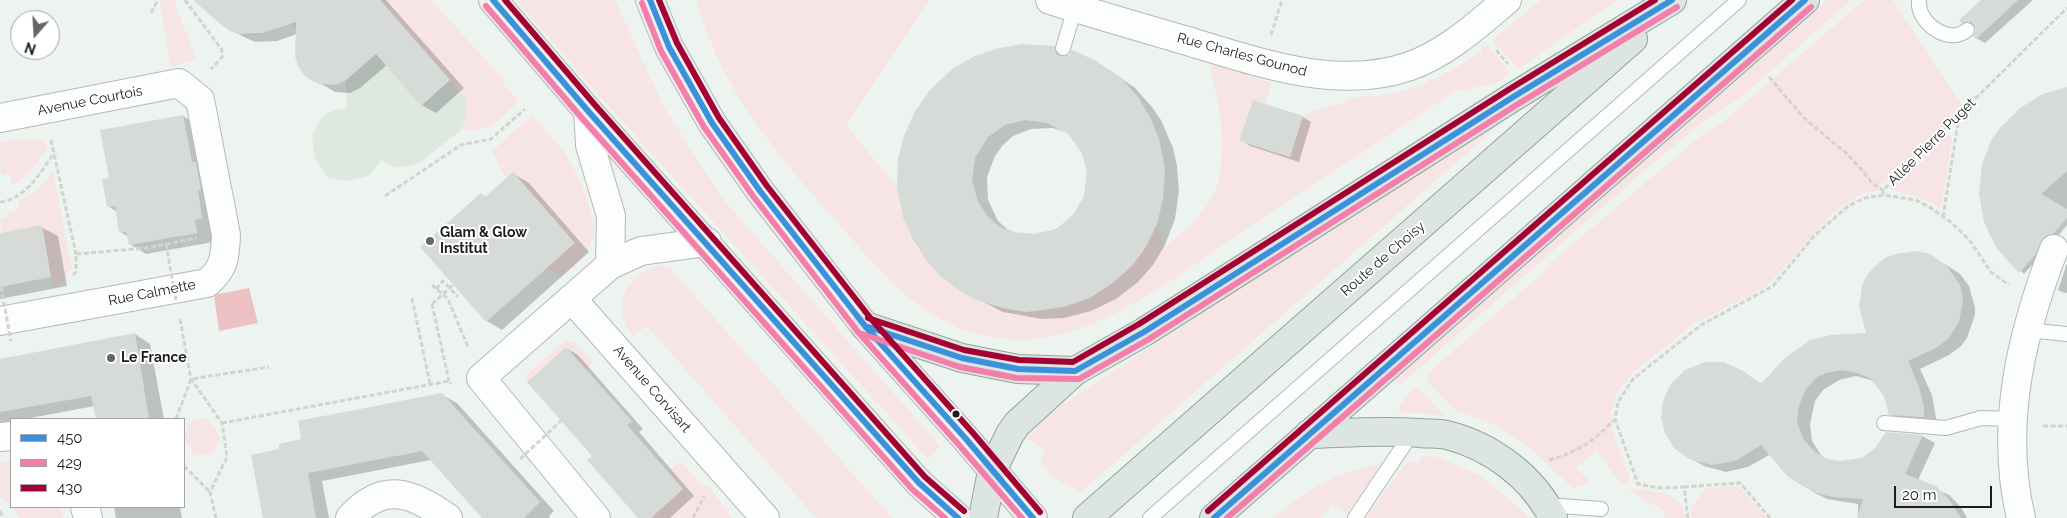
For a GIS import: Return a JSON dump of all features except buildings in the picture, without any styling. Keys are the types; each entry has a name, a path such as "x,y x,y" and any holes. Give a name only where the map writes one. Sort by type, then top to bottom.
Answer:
{"main road":[{"path":"492,0 919,483 958,518"},
{"path":"650,0 669,47 712,123 760,191 865,326 1026,511"},
{"path":"984,518 992,471 1010,434 1017,424 1076,371 1144,332 1513,97 1672,0"},
{"name":"Route de Choisy","path":"1087,518 1678,0"},
{"path":"1214,518 1805,0"},
{"path":"865,326 962,358 1018,369 1076,371"},
{"path":"1309,434 1412,433 1446,435 1481,448 1512,467 1550,512"}],"street":[{"name":"Rue Charles Gounod","path":"1062,4 1249,60 1300,72 1352,75 1379,73 1411,66 1443,50 1507,0"},
{"name":"Avenue Courtois","path":"0,118 185,87"},
{"name":"Rue Calmette","path":"6,331 208,282 218,273 225,257 226,235 200,100 185,87"},
{"path":"588,110 590,145 611,216 610,265"},
{"path":"596,518 481,378 610,265 641,251 707,242"},
{"path":"2021,518 2014,465 2025,422 2016,378 2036,299 2054,249"},
{"name":"Avenue Corvisart","path":"572,299 765,518"},
{"path":"350,518 363,504 383,495 397,494 414,498 448,518"}],"lane":[{"path":"1150,518 1739,0"},
{"path":"1919,0 1920,14 1939,32 1950,35 1962,35 1967,30"},
{"path":"1062,4 1063,48"},
{"path":"2027,330 2067,334"},
{"path":"1884,423 1946,428 1981,418 2025,422"},
{"path":"1356,518 1412,433"},
{"path":"1550,512 1601,509"}],"path":[{"path":"151,13 158,0"},
{"path":"185,0 222,50 222,57 185,87"},
{"path":"1271,37 1282,0"},
{"name":"Allée Pierre Puget","path":"1615,419 1618,402 1633,379 1701,325 1773,286 1814,236 1848,206 1883,192 2067,8"},
{"path":"1495,48 1512,69"},
{"path":"1769,77 1804,118 1851,158 1872,184 1883,192 1916,200 1943,217 1970,242 1991,272 2015,290 2036,299"},
{"path":"385,196 461,144 491,139 525,109"},
{"path":"1943,217 1959,115"},
{"path":"46,137 52,141 55,152 76,254"},
{"path":"0,202 8,201 31,186 55,152"},
{"path":"92,252 146,248 187,240"},
{"path":"166,244 177,305"},
{"path":"436,289 443,281 458,297 448,299"},
{"path":"432,285 448,299 481,378"},
{"path":"453,285 432,304 449,381 455,388"},
{"path":"1,287 6,331"},
{"path":"412,298 430,384"},
{"path":"179,314 191,379 222,423 227,457 210,492"},
{"path":"191,379 269,367"},
{"path":"176,418 191,379"},
{"path":"222,423 449,381"},
{"path":"1543,462 1568,455 1589,444 1615,419 1638,484 1659,488 1740,484 1770,518"},
{"path":"520,460 561,421"},
{"path":"2025,422 2067,426"},
{"path":"513,452 526,466"},
{"path":"185,467 210,492 216,518"},
{"path":"1684,487 1688,518"},
{"path":"693,518 706,492"},
{"path":"0,511 3,518"}],"shaded area":[{"path":"174,0 196,59 171,67 160,1"},
{"path":"204,0 380,0 466,99 465,121 460,131 419,163 393,167 382,160 369,176 347,181 327,177 315,158 312,136 322,117 333,110 347,108 345,81 335,85 326,85 313,82 305,76 298,66 300,33 286,18 269,31 255,35 240,34 230,31"},
{"path":"380,0 431,0 504,80 502,83 519,101 494,124 480,129 460,131 465,121 466,99"},
{"path":"516,0 615,0 664,107 722,198 940,446 928,459 596,92"},
{"path":"696,0 929,0 846,125 896,184 907,228 925,260 959,290 1000,308 1023,311 1046,311 1068,306 1097,293 1110,285 1132,264 1157,224 1165,247 1187,228 1212,198 1218,185 1222,143 1220,116 1209,63 1269,82 1271,87 1265,104 1253,100 1239,141 1290,157 1303,116 1356,97 1391,94 1408,90 1462,64 1483,51 1481,48 1487,45 1510,73 1498,82 1454,92 1160,288 1118,312 1060,335 1035,339 995,338 970,332 949,324 930,313 912,301 880,271 786,163 739,98 715,52"},
{"path":"1541,0 1618,0 1518,69 1492,40"},
{"path":"1827,0 1851,0 1747,92 1698,126 1652,164 1400,385 1394,378"},
{"path":"1864,0 1893,0 1963,106 1876,191 1863,193 1832,213 1767,286 1693,324 1634,372 1617,392 1611,413 1612,430 1631,480 1622,485 1596,450 1576,468 1591,482 1573,488 1525,444 1494,425 1455,410 1430,385 1427,380 1427,374 1547,269 1548,265 1702,135 1725,120"},
{"path":"533,115 568,159 585,194 593,220 594,232 590,247 579,261 560,278 548,267 569,237 514,173 506,179 492,151"},
{"path":"1509,116 1081,492 1054,478 1040,462 1046,450 1027,439 1044,419 1055,410 1363,207"},
{"path":"1945,134 1950,135 1952,139 1941,208 1904,192 1890,189"},
{"path":"18,139 45,141 47,148 32,170 11,186 11,174 1,175 0,142"},
{"path":"53,172 72,269 64,280 55,287 51,277 42,226 3,233 0,218 7,217 7,212 17,210 19,201 35,191"},
{"path":"660,265 671,269 892,518 816,518 647,326 633,336 628,329 623,314 623,299 626,291 629,284 638,276"},
{"path":"249,288 258,323 219,331 214,295"},
{"path":"566,340 574,342 593,362 586,370 565,347 527,382 525,376"},
{"path":"1414,386 1418,387 1447,417 1422,413 1401,413 1398,409"},
{"path":"208,418 219,435 218,443 214,448 215,452 194,456 185,440 189,426 188,422"},
{"path":"1421,456 1438,457 1481,476 1524,512 1528,518 1365,518 1407,462 1419,463"},
{"path":"10,460 10,505 0,496 0,462"},
{"path":"680,461 704,487 708,485 732,518 651,518 683,489 668,471"},
{"path":"1382,463 1347,514 1332,504 1321,518 1273,518 1298,498 1323,483 1350,471"},
{"path":"1739,487 1767,518 1692,518 1691,508 1706,488"},
{"path":"1639,489 1669,495 1680,503 1686,518 1665,518 1664,511 1628,490"},
{"path":"13,508 59,508 63,518 20,518"}],"transit line":[{"name":"450","path":"493,0 588,111 919,483 958,518"},
{"name":"430","path":"505,0 595,105 925,477 964,511"},
{"name":"450","path":"650,0 669,47 712,123 760,191 865,326 966,439 1033,518"},
{"name":"430","path":"659,0 677,43 719,118 767,186 872,320 973,433 1040,512"},
{"name":"430","path":"868,318 964,350 1019,360 1073,362 1139,324 1508,90 1655,0"},
{"name":"450","path":"865,326 962,358 1018,369 1075,371 1144,332 1513,97 1672,0"},
{"name":"430","path":"1208,511 1792,0"},
{"name":"450","path":"1214,518 1805,0"},
{"name":"429","path":"642,3 661,51 704,127 753,196 858,332 1022,518"},
{"name":"429","path":"486,6 581,117 912,489 945,518"},
{"name":"429","path":"862,334 960,367 1017,378 1079,379 1149,339 1518,104 1677,7"},
{"name":"429","path":"1227,518 1811,7"}],"place":[{"name":"Glam & Glow Institut","path":"430,241"},
{"name":"Le France","path":"111,358"}]}
